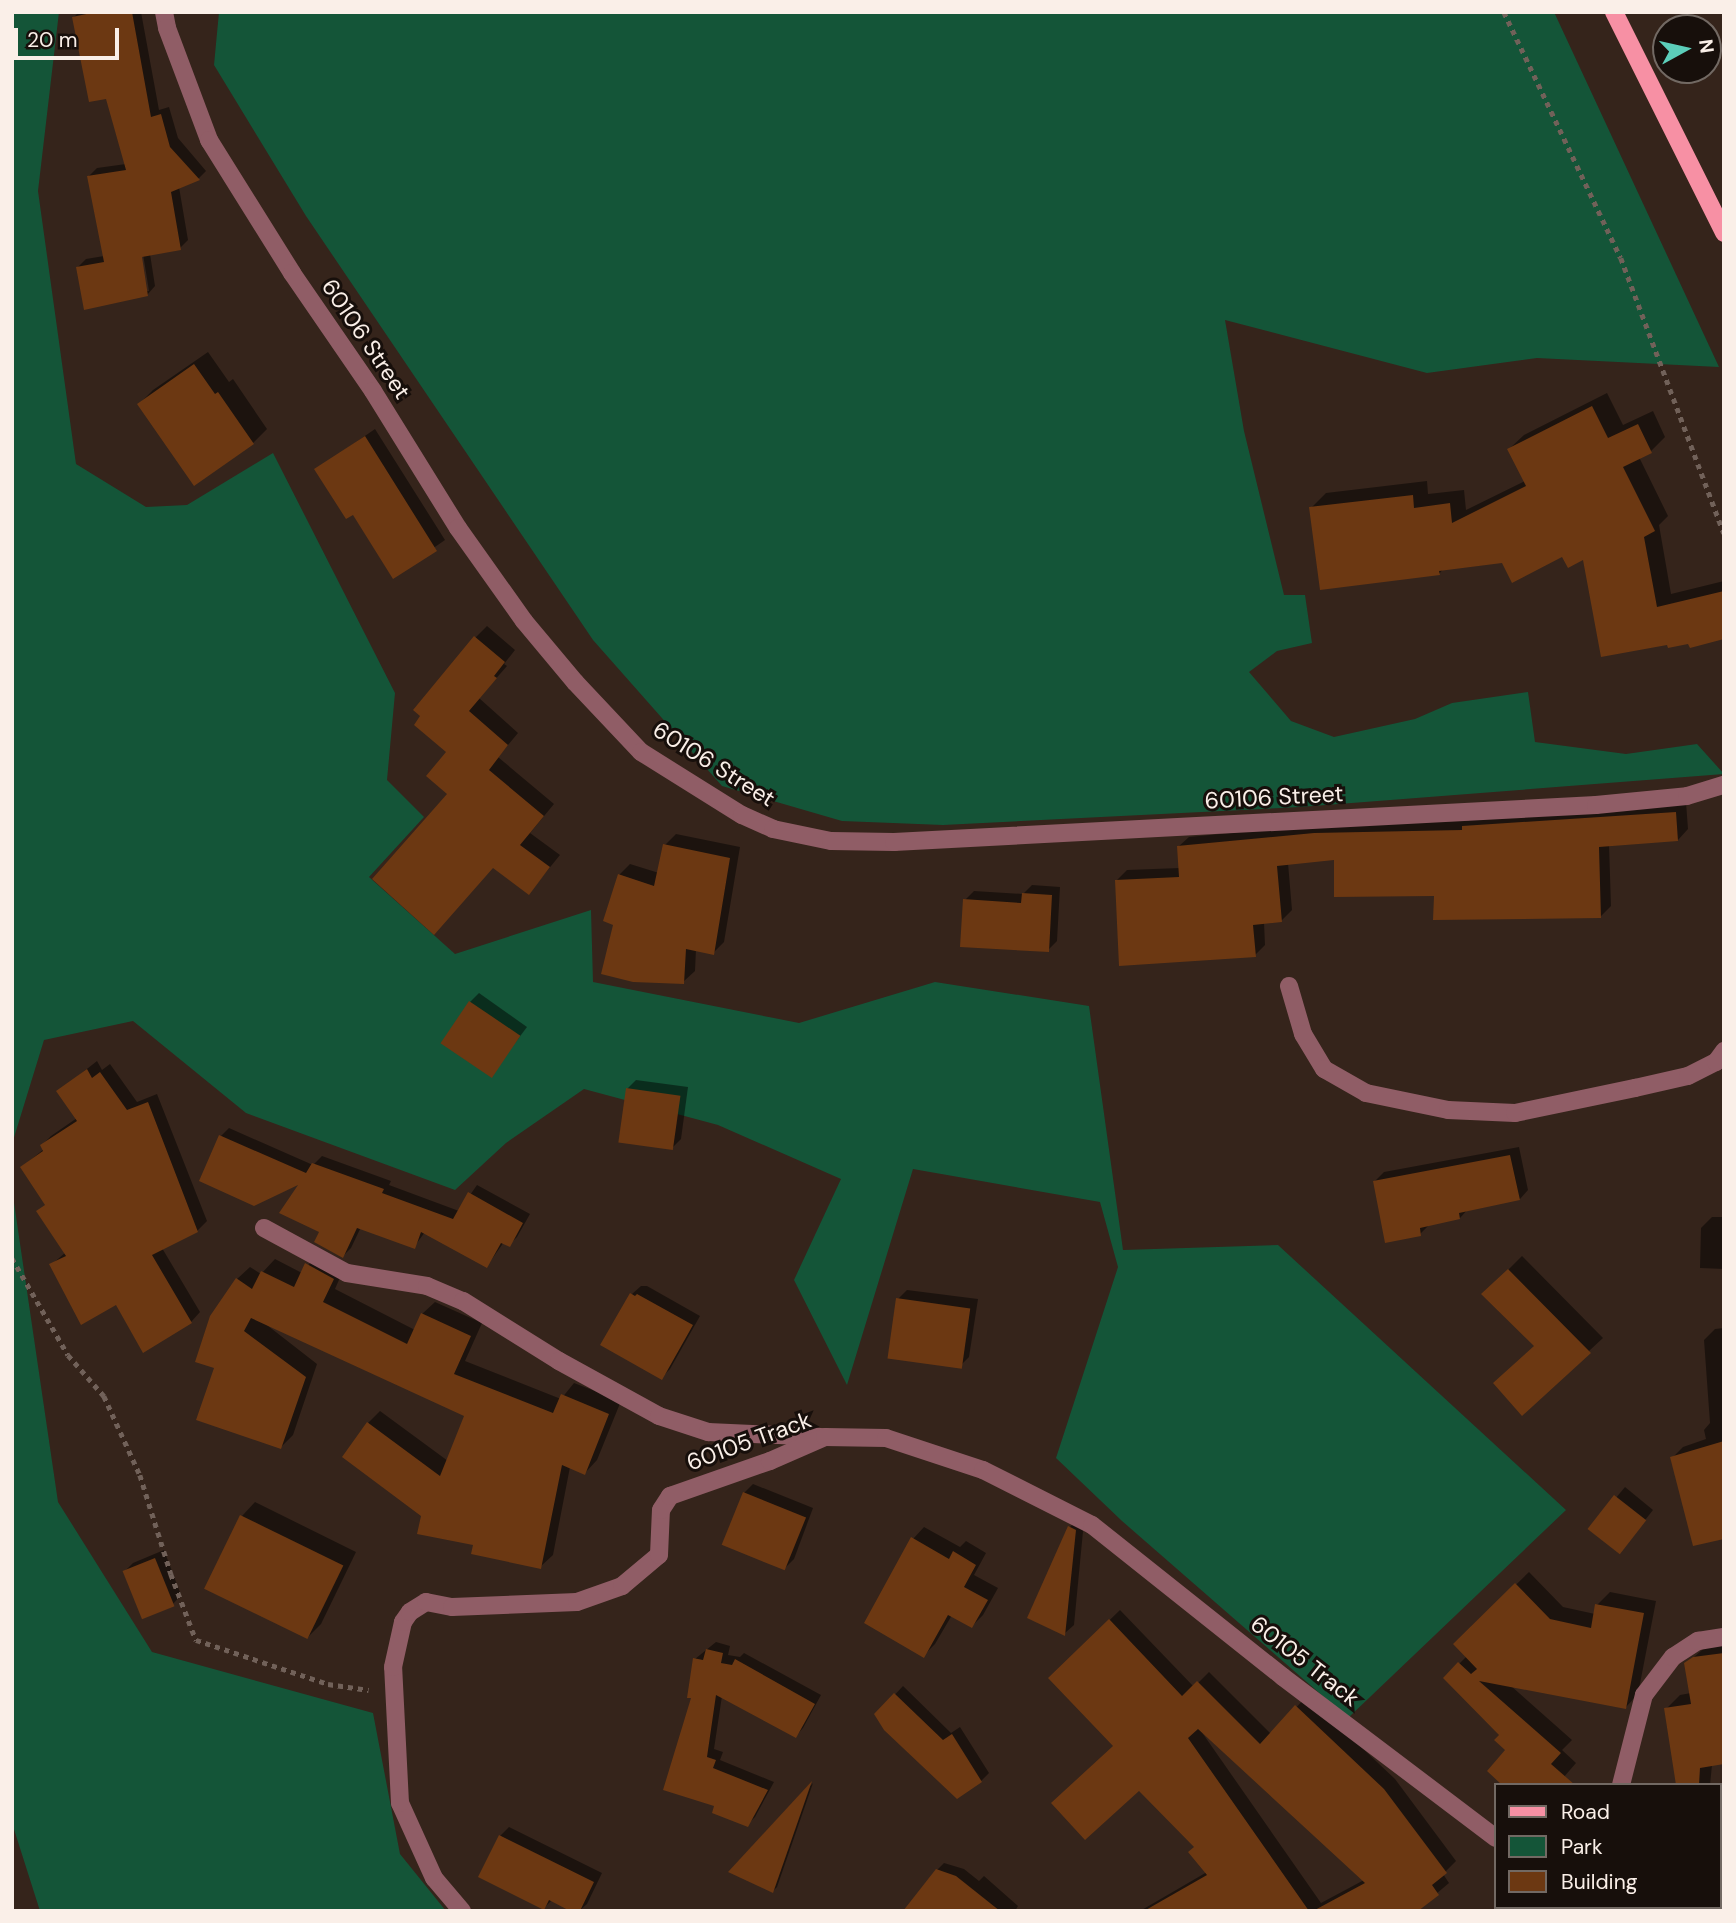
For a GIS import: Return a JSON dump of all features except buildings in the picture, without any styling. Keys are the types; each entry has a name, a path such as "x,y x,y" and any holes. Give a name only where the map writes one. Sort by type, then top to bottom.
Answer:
{"main road":[{"path":"1614,12 1724,233"}],"street":[{"name":"60106 Street","path":"164,12 167,28 209,140 292,273 373,391 458,528 524,621 575,682 641,752 742,815 774,829 831,841 894,842 1596,805 1687,796 1724,785"},
{"path":"1289,986 1303,1034 1324,1069 1366,1093 1448,1110 1515,1113 1635,1088 1688,1076 1716,1062 1724,1051"},
{"path":"264,1228 347,1273 427,1286 463,1301 559,1361 659,1416 708,1432 825,1437"},
{"name":"60105 Track","path":"462,1911 435,1878 400,1803 394,1667 402,1622 426,1602 452,1607 577,1601 622,1586 660,1555 661,1510 670,1496 770,1461 825,1437 886,1438 971,1465 1092,1525 1283,1677 1494,1836"},
{"path":"1622,1783 1644,1696 1673,1657 1698,1641 1724,1637"}],"path":[{"path":"1504,12 1621,258 1724,533"},
{"path":"12,1258 68,1355 104,1396 140,1475 171,1574 196,1640 328,1684 394,1694"}],"green space":[{"path":"12,12 59,12 38,191 76,464 146,507 187,505 273,453 395,693 387,780 424,817 369,877 455,954 591,910 593,982 799,1023 935,982 1089,1006 1123,1250 1278,1245 1566,1510 1348,1718 1122,1521 1056,1458 1118,1267 1100,1202 913,1169 847,1385 794,1280 841,1179 718,1125 584,1089 506,1143 455,1190 246,1113 133,1021 44,1040 12,1144"},
{"path":"219,12 1554,12 1719,367 1537,358 1427,373 1225,320 1244,431 1284,595 1305,595 1312,643 1277,651 1249,672 1291,721 1334,737 1415,719 1452,703 1528,692 1535,742 1626,754 1697,744 1724,774 1300,807 943,825 842,821 722,786 593,640 306,216 214,65"},
{"path":"12,1189 58,1502 152,1652 373,1713 400,1854 446,1911 40,1911 12,1823"}]}
